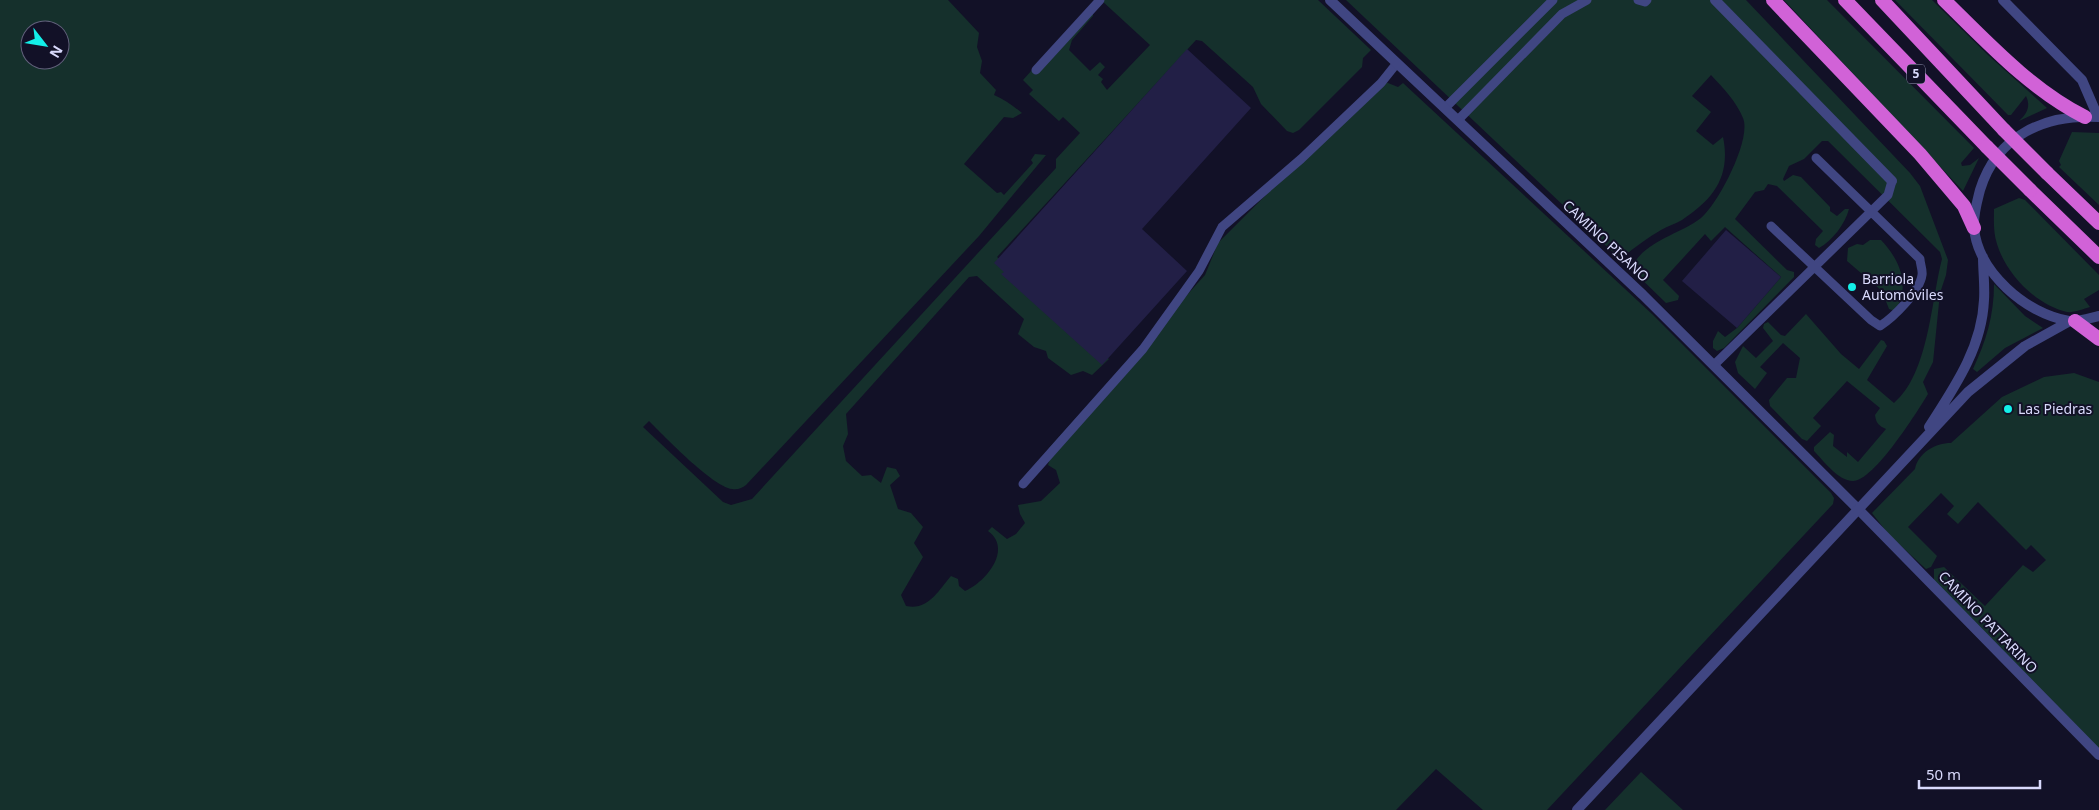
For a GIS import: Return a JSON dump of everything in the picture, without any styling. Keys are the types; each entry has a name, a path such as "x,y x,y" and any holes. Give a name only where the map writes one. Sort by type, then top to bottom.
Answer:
{"highway":[{"path":"1773,0 1920,154 1964,206 1974,228"},
{"name":"5","path":"1845,0 1987,147 2099,257"},
{"name":"5","path":"1882,0 2004,130 2099,223"},
{"path":"1944,0 1998,53 2036,86 2062,105 2094,117"},
{"path":"2073,321 2099,339"}],"street":[{"name":"CAMINO PISANO","path":"1330,0 1643,295 1858,508"},
{"path":"1715,0 1892,181"},
{"path":"2003,0 2082,80 2094,117 2064,118 2032,127 2005,146 1985,174 1976,206 1974,228 1983,256 1996,277 2015,296 2053,317 2073,321"},
{"path":"1915,448 1954,388 1968,363 1979,334 1984,301 1983,256"},
{"path":"1577,810 1968,392 2025,346 2073,321 2099,316"},
{"name":"CAMINO PATTARINO","path":"1858,508 2099,756"}],"lane":[{"path":"1036,70 1100,0"},
{"path":"1445,108 1553,0"},
{"path":"1458,120 1562,14 1587,0"},
{"path":"1638,0 1645,2 1647,0"},
{"path":"1023,484 1143,349 1199,271 1222,226 1301,159 1381,82 1397,63"},
{"path":"1771,226 1880,326 1893,318 1910,298 1922,275 1920,259 1816,158"},
{"path":"1714,365 1888,195 1892,181"}],"green space":[{"path":"0,0 948,0 979,33 977,47 982,61 980,73 996,90 994,95 1022,113 1013,118 1004,117 964,164 997,193 1001,192 1004,195 1033,163 1031,160 1035,154 1046,155 979,236 744,486 732,489 713,480 689,460 649,421 643,427 723,502 731,505 752,499 1056,168 1056,159 1080,133 1063,117 1059,121 1029,94 1033,90 1023,80 1086,10 1093,12 1093,16 1072,40 1069,50 1090,71 1100,62 1105,67 1098,75 1103,79 1101,82 1107,90 1150,45 1101,0 1318,0 1371,50 1363,58 1362,67 1299,130 1293,133 1287,131 1261,104 1253,87 1202,41 1196,40 997,257 1005,264 1004,269 1109,359 1092,375 1083,371 1071,375 1048,358 1046,351 1034,347 1018,334 1024,319 977,276 969,277 846,414 848,434 843,446 846,461 862,476 871,475 881,483 887,467 896,469 900,476 890,485 898,509 911,513 923,527 914,543 923,557 901,595 906,606 920,606 932,599 951,576 958,579 959,586 965,591 973,587 988,573 997,556 998,547 995,538 988,531 992,527 1007,539 1016,534 1025,523 1018,505 1041,501 1060,483 1056,470 1048,465 1051,455 1049,448 1205,275 1218,243 1377,84 1383,81 1398,87 1403,83 1652,314 1834,498 1833,504 1547,810 1483,810 1436,769 1396,810 0,810"},
{"path":"1346,0 1746,0 1910,173 1920,186 1948,260 1946,275 1940,293 1933,362 1923,382 1928,394 1883,458 1862,478 1853,481 1842,478 1814,451 1814,447 1830,432 1834,435 1833,446 1847,457 1847,452 1858,462 1886,429 1878,424 1875,418 1880,408 1847,381 1813,418 1821,426 1807,441 1802,439 1770,406 1769,400 1787,378 1796,378 1800,358 1783,343 1760,367 1767,373 1755,389 1738,373 1735,362 1743,346 1756,358 1773,341 1763,328 1764,324 1768,322 1781,335 1785,336 1806,314 1841,354 1859,369 1881,340 1884,341 1887,346 1867,380 1894,403 1906,390 1915,374 1927,336 1942,259 1940,252 1828,141 1822,141 1804,159 1789,166 1783,179 1784,181 1793,175 1801,177 1830,207 1830,211 1837,216 1845,209 1849,209 1845,220 1834,236 1819,248 1815,245 1816,239 1823,231 1777,186 1768,184 1764,190 1755,192 1735,219 1787,270 1794,272 1794,277 1724,348 1717,351 1713,348 1713,341 1718,331 1725,337 1737,328 1781,277 1725,227 1711,241 1705,234 1663,280 1679,296 1678,300 1666,303 1631,269 1637,259 1653,245 1701,218 1716,199 1732,171 1743,141 1743,118 1733,100 1711,75 1692,96 1711,112 1696,131 1713,145 1723,137 1724,163 1718,185 1703,204 1693,212 1682,220 1656,233 1620,259"},
{"path":"1784,0 1827,0 1974,148 1961,163 1962,166 1970,165 1979,158 1963,191"},
{"path":"1895,0 1932,0 1988,55 2047,108 2019,121 2027,110 2026,96 2011,115 2008,115"},
{"path":"2072,132 2099,133 2099,205 2059,167 2061,165 2059,161"},
{"path":"2019,198 2025,200 2099,275 2099,290 2084,299 2090,307 2067,312 2044,303 2024,287 2007,266 1996,240 1994,209"},
{"path":"1870,240 1881,240 1898,265 1903,283 1900,302 1895,311 1889,309 1882,291 1847,261 1848,248 1857,244 1863,245"},
{"path":"1994,284 2025,316 2043,328 2005,348 1977,372 1973,369 1988,328 1993,307"},
{"path":"2074,373 2099,382 2099,750 1934,581 1934,569 1944,567 1985,606 2023,565 2033,572 2046,560 2031,545 2026,550 1978,502 1958,524 1947,514 1954,506 1941,493 1908,527 1937,556 1931,567 1926,569 1889,535 1872,513 1915,469 1923,454 1933,447 1951,443 2002,397 2044,377"},
{"path":"1641,772 1683,810 1605,810"}],"building":[{"path":"1187,49 1251,108 1142,229 1187,271 1102,365 1001,274 1004,272 994,263"},
{"path":"1726,230 1781,277 1737,328 1682,281"}],"place":[{"name":"Barriola Automóviles","path":"1852,287"},
{"name":"Las Piedras","path":"2008,409"}]}
